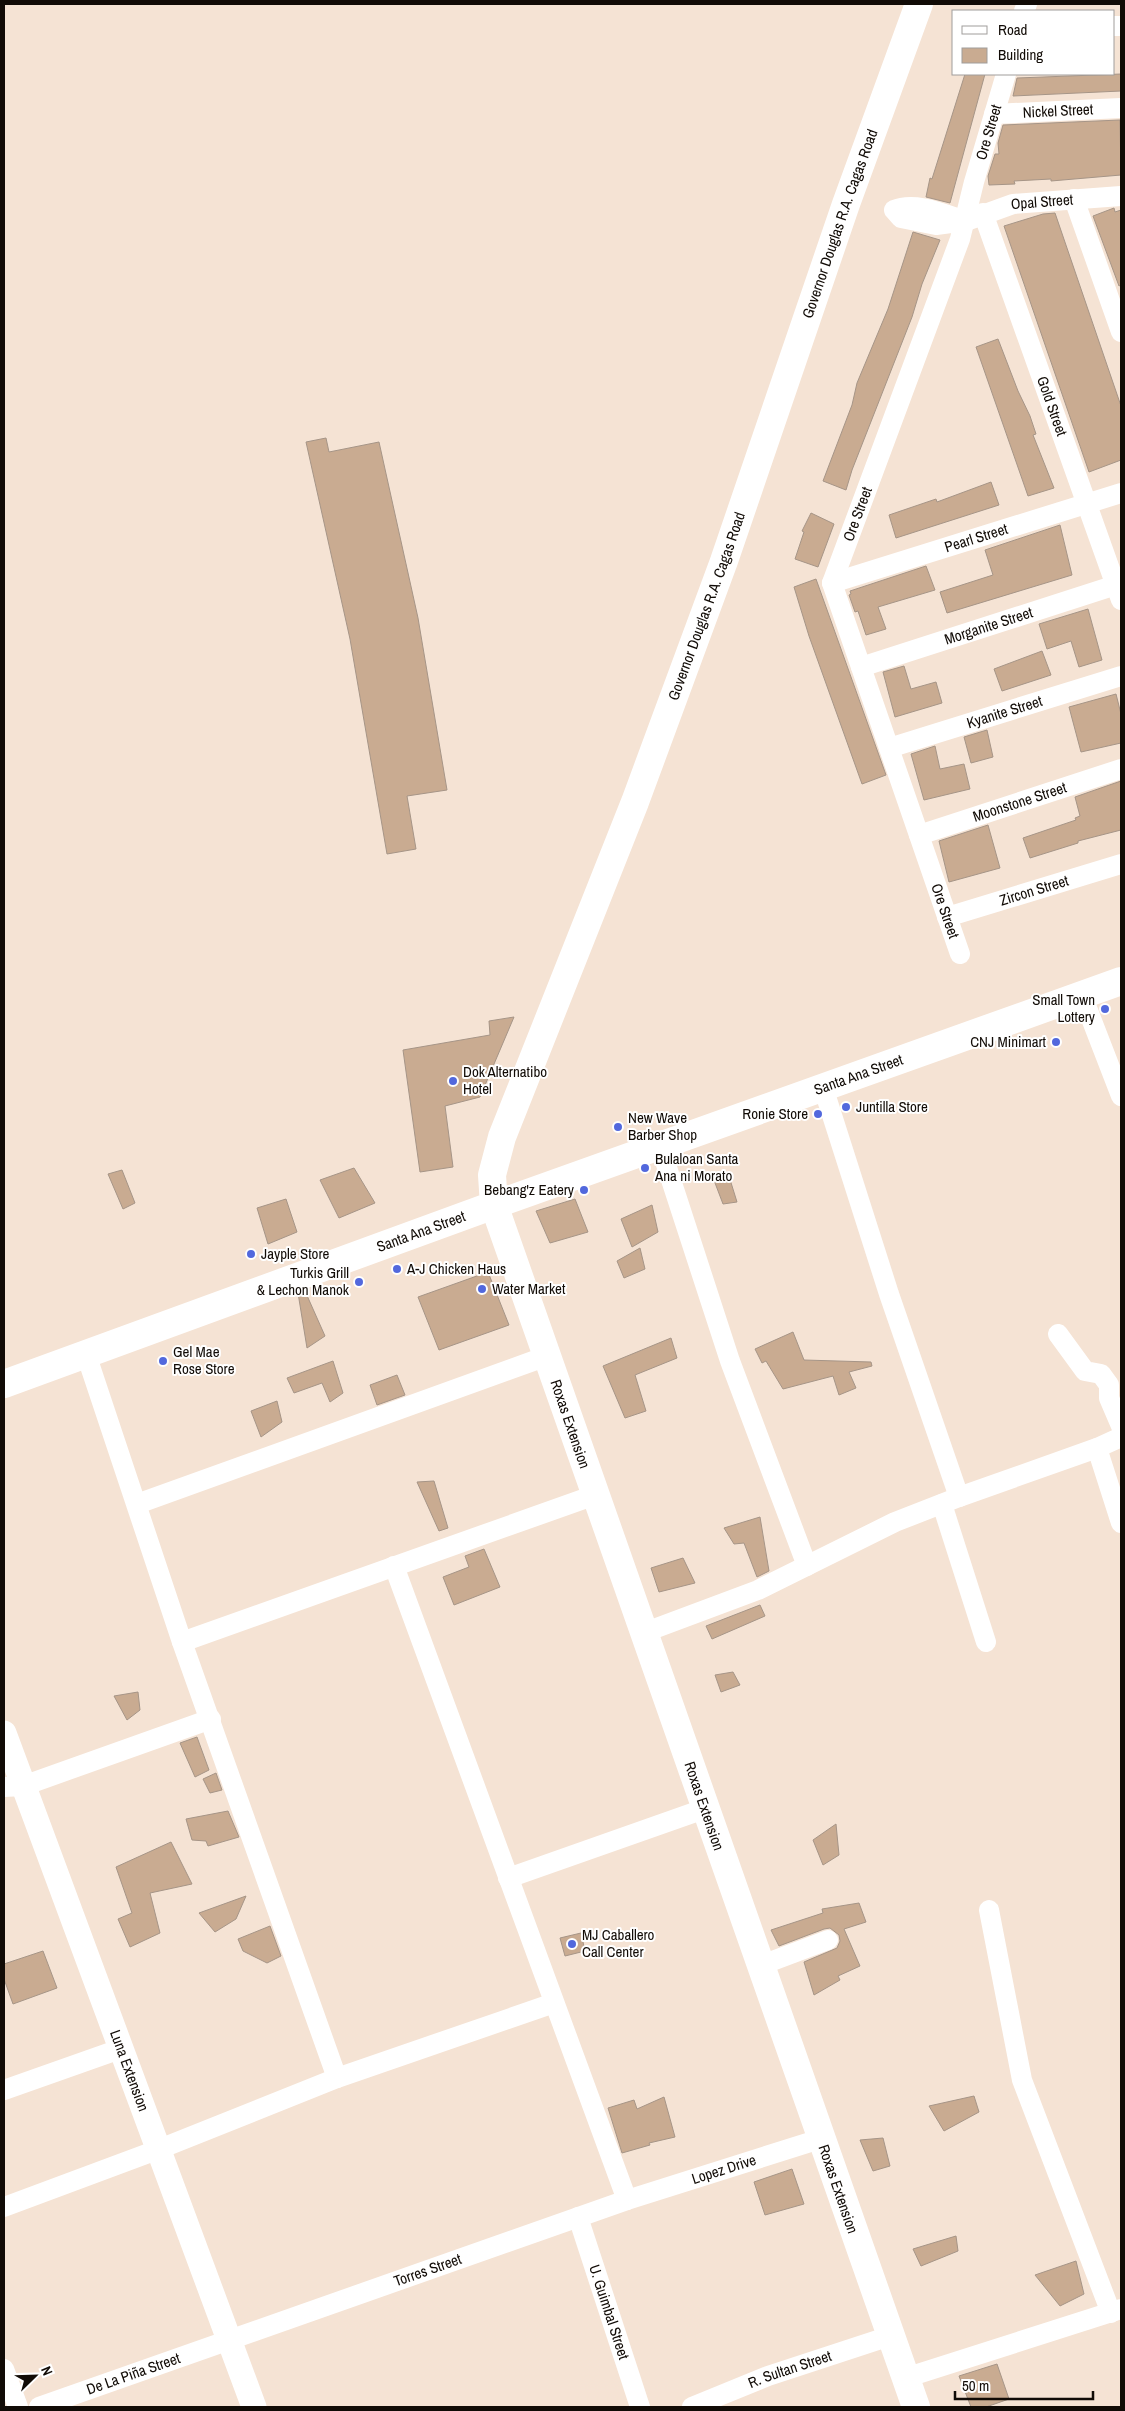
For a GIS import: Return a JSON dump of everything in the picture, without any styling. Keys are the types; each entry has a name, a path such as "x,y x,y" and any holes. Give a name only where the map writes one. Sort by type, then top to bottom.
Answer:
{"main road":[{"name":"Governor Douglas R.A. Cagas Road","path":"494,1205 492,1175 502,1138 635,802 718,579 843,214 919,4"},
{"name":"Santa Ana Street","path":"4,1384 494,1205 1121,981"},
{"name":"Roxas Extension","path":"494,1205 759,1966 916,2407"}],"street":[{"name":"Ore Street","path":"960,954 832,583 952,263 974,217 974,182 1006,75"},
{"name":"Nickel Street","path":"994,114 1121,108"},
{"name":"Opal Street","path":"974,217 1013,204 1121,196"},
{"path":"1074,200 1121,332"},
{"name":"Gold Street","path":"974,217 1087,504 1119,592"},
{"name":"Pearl Street","path":"832,583 1121,493"},
{"name":"Morganite Street","path":"861,667 1119,592"},
{"name":"Kyanite Street","path":"889,748 1121,676"},
{"name":"Moonstone Street","path":"919,835 1121,769"},
{"name":"Zircon Street","path":"947,917 1121,864"},
{"path":"1082,995 1121,1096"},
{"path":"823,1087 951,1500 986,1642"},
{"path":"660,1146 730,1361 807,1566"},
{"path":"1058,1334 1085,1371 1101,1374 1109,1385 1109,1398 1121,1426"},
{"path":"86,1354 182,1642 211,1719 337,2078"},
{"path":"137,1504 546,1356"},
{"path":"643,1633 758,1590 895,1522 1097,1448 1121,1436"},
{"path":"1097,1448 1121,1523"},
{"path":"182,1642 595,1495"},
{"path":"394,1566 627,2200"},
{"path":"13,1786 211,1719"},
{"name":"Luna Extension","path":"4,1733 13,1786 120,2049 254,2407"},
{"path":"508,1878 704,1809"},
{"path":"905,2378 1116,2311 1022,2080 989,1910"},
{"path":"759,1966 828,1940"},
{"path":"4,2207 157,2150 337,2078 554,2003"},
{"path":"4,2090 120,2049"},
{"name":"Lopez Drive","path":"627,2200 820,2139"},
{"name":"Torres Street","path":"228,2340 279,2324 627,2200"},
{"name":"U. Guimbal Street","path":"578,2218 640,2407"},
{"name":"R. Sultan Street","path":"692,2407 768,2376 890,2336"},
{"name":"De La Piña Street","path":"40,2407 228,2340"},
{"path":"4,2369 18,2407"}],"building":[{"path":"1121,74 1121,91 1013,96 1017,78"},
{"path":"965,75 985,75 950,203 926,197 930,178 932,179"},
{"path":"1120,120 1121,175 1051,181 1051,179 1014,181 1015,184 989,185 988,176 995,154 999,154 998,143 1003,125"},
{"path":"1114,208 1115,212 1121,210 1121,285 1119,286 1093,216"},
{"path":"1055,213 1121,406 1121,460 1089,472 1004,226 1043,214"},
{"path":"913,232 940,240 846,490 823,481 852,405 857,383 888,309"},
{"path":"998,339 1030,416 1036,434 1033,435 1054,488 1028,496 976,347"},
{"path":"326,438 329,452 379,442 418,618 447,790 407,796 416,849 387,854 350,639 306,442"},
{"path":"991,482 999,505 896,538 889,515 936,499 937,502"},
{"path":"811,513 834,524 818,567 795,559 804,532 802,531"},
{"path":"1060,525 1072,575 947,613 940,592 993,575 985,550"},
{"path":"926,566 935,590 878,607 886,629 866,635 858,611 855,612 849,595 851,594 850,591"},
{"path":"816,579 886,775 862,784 809,636 794,587"},
{"path":"1088,609 1102,660 1079,667 1071,641 1047,649 1039,624"},
{"path":"1042,651 1051,675 1002,691 994,669"},
{"path":"904,666 911,689 936,682 942,703 895,717 883,672"},
{"path":"1116,694 1121,714 1121,743 1081,752 1069,707"},
{"path":"987,730 993,757 971,763 964,737"},
{"path":"935,746 940,769 964,764 970,789 924,800 911,754"},
{"path":"1121,781 1121,830 1078,841 1078,843 1030,858 1023,838 1076,820 1075,818 1080,816 1075,797"},
{"path":"988,825 1000,868 949,882 939,841"},
{"path":"514,1017 480,1097 445,1106 453,1167 420,1172 403,1050 490,1035 489,1021"},
{"path":"354,1168 375,1203 339,1218 320,1180"},
{"path":"122,1170 135,1203 123,1209 108,1174"},
{"path":"728,1173 737,1202 723,1204 712,1175"},
{"path":"286,1199 297,1232 268,1244 257,1208"},
{"path":"575,1199 588,1232 550,1243 536,1211"},
{"path":"652,1205 658,1232 632,1247 621,1219"},
{"path":"640,1248 645,1269 624,1278 617,1261"},
{"path":"488,1272 509,1325 439,1350 418,1297"},
{"path":"305,1291 325,1336 307,1348 298,1293"},
{"path":"793,1332 804,1360 871,1362 872,1366 849,1372 856,1388 839,1395 833,1376 783,1389 766,1361 762,1363 755,1349"},
{"path":"671,1338 677,1358 635,1375 646,1411 625,1418 603,1366"},
{"path":"333,1361 343,1393 330,1402 322,1383 294,1393 287,1378"},
{"path":"397,1375 405,1395 377,1405 370,1385"},
{"path":"277,1401 282,1422 261,1437 251,1411"},
{"path":"434,1481 448,1528 439,1531 417,1482"},
{"path":"760,1517 769,1571 757,1577 744,1543 734,1544 724,1528"},
{"path":"484,1549 500,1587 454,1605 443,1577 469,1567 465,1556"},
{"path":"683,1558 695,1583 659,1592 651,1568"},
{"path":"760,1605 765,1616 712,1639 706,1626"},
{"path":"733,1672 740,1685 721,1692 715,1675"},
{"path":"138,1692 140,1710 127,1720 114,1696"},
{"path":"197,1737 209,1770 195,1777 180,1743"},
{"path":"216,1773 222,1790 210,1793 203,1779"},
{"path":"228,1811 239,1837 208,1846 206,1841 192,1840 186,1819"},
{"path":"836,1824 839,1855 823,1865 813,1840"},
{"path":"171,1842 192,1884 150,1893 160,1933 130,1947 118,1919 132,1913 116,1867"},
{"path":"246,1896 236,1919 215,1932 199,1913"},
{"path":"859,1903 866,1922 844,1929 860,1966 838,1976 840,1980 814,1995 804,1962 837,1948 840,1941 839,1935 830,1928 824,1929 779,1946 771,1930 823,1913 822,1909"},
{"path":"270,1926 281,1956 267,1963 243,1951 238,1939"},
{"path":"581,1933 585,1951 565,1956 560,1938"},
{"path":"43,1951 57,1988 13,2004 4,1979 4,1964"},
{"path":"974,2096 979,2112 944,2131 929,2106"},
{"path":"664,2097 675,2137 649,2143 650,2145 622,2153 608,2108 634,2100 637,2109"},
{"path":"883,2138 890,2166 873,2171 860,2140"},
{"path":"792,2169 804,2204 765,2215 754,2182"},
{"path":"956,2236 958,2251 921,2266 913,2249"},
{"path":"1076,2261 1084,2294 1060,2306 1035,2275"},
{"path":"997,2364 1009,2399 986,2407 971,2407 959,2376"}],"place":[{"name":"Small Town Lottery","path":"1105,1009"},
{"name":"CNJ Minimart","path":"1056,1042"},
{"name":"Dok Alternatibo Hotel","path":"453,1081"},
{"name":"Juntilla Store","path":"846,1107"},
{"name":"Ronie Store","path":"818,1114"},
{"name":"New Wave Barber Shop","path":"618,1127"},
{"name":"Bulaloan Santa Ana ni Morato","path":"645,1168"},
{"name":"Bebang'z Eatery","path":"584,1190"},
{"name":"Jayple Store","path":"251,1254"},
{"name":"A-J Chicken Haus","path":"397,1269"},
{"name":"Turkis Grill & Lechon Manok","path":"359,1282"},
{"name":"Water Market","path":"482,1289"},
{"name":"Gel Mae Rose Store","path":"163,1361"},
{"name":"MJ Caballero Call Center","path":"572,1944"}]}
